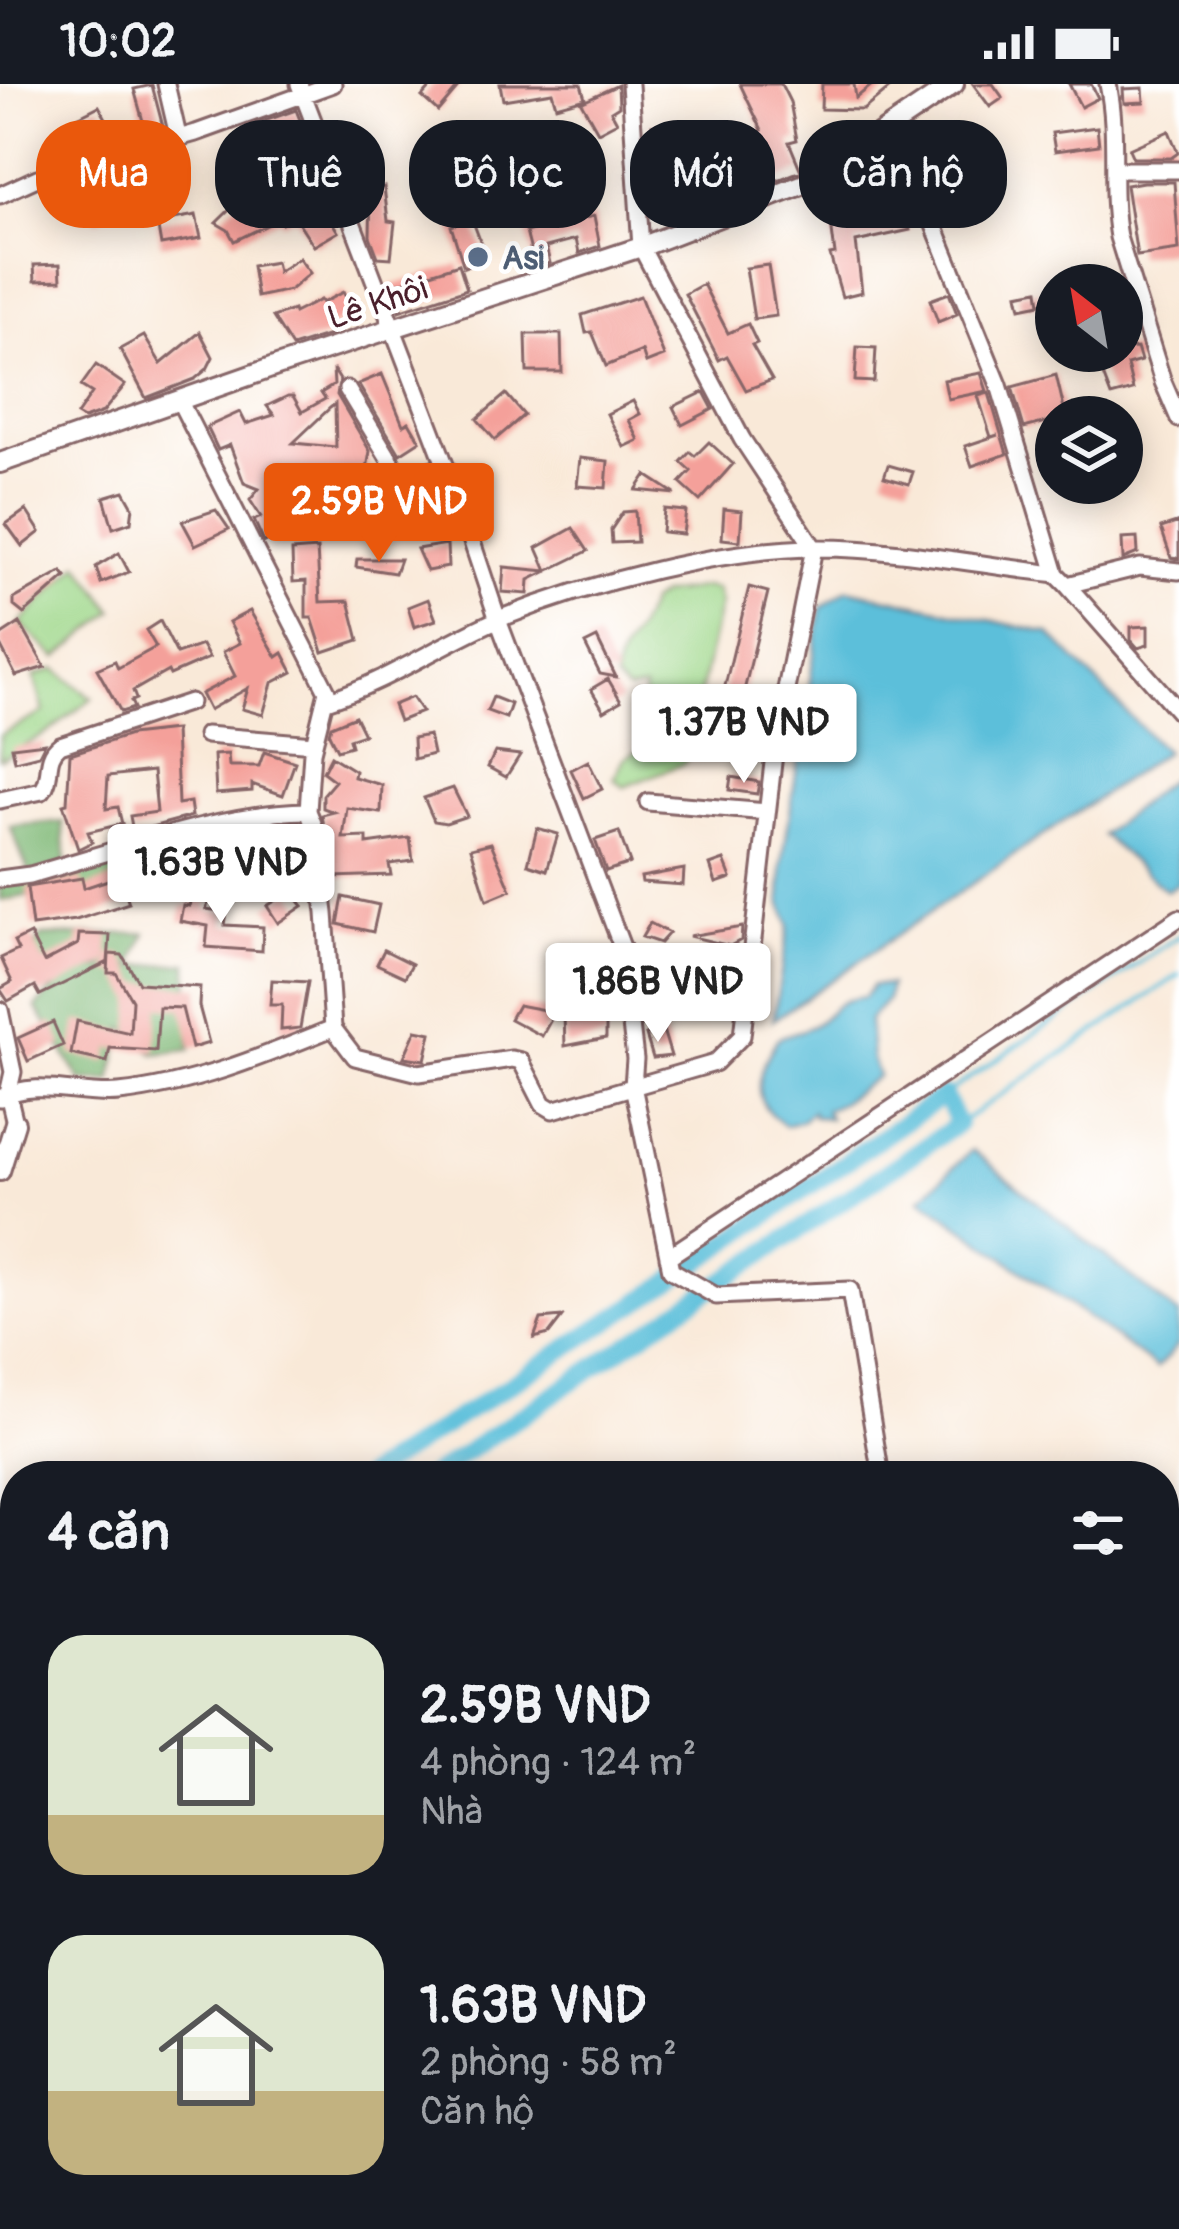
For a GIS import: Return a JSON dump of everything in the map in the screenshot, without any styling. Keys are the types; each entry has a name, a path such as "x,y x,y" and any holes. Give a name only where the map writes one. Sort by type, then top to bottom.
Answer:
{"street":[{"path":"166,84 174,120"},
{"path":"191,131 300,89 333,84"},
{"path":"180,402 327,692 314,744 308,811 326,914 333,1028 355,1058 419,1072 521,1061 543,1104 553,1110 715,1063 742,1036 775,745 814,548 742,439 641,247 630,84"},
{"name":"Lê Khôi","path":"904,120 954,84"},
{"path":"1108,84 1114,214 1124,260 1179,418"},
{"path":"300,89 445,465 497,620 622,947 635,1059 633,1086 669,1264 710,1294 736,1297 850,1290 878,1461"},
{"path":"1115,170 1179,170"},
{"path":"0,195 36,179"},
{"name":"Lê Khôi","path":"0,463 641,247 799,186"},
{"path":"935,228 999,385 1061,580 1179,712"},
{"path":"347,389 402,480 445,465"},
{"path":"326,701 361,690 497,620 618,580 749,553 814,548 1061,580 1140,567 1179,571"},
{"path":"0,800 42,791 50,756 60,745 190,702"},
{"path":"206,735 314,744"},
{"path":"648,802 767,812"},
{"path":"0,879 218,824 282,811 308,811"},
{"path":"669,1264 1179,918"},
{"path":"0,1013 13,1072 4,1096 15,1123 0,1172"},
{"path":"4,1096 41,1088 116,1093 190,1081 333,1028"}],"green space":[{"path":"79,564 114,611 57,658 20,623"},
{"path":"704,587 716,589 720,603 685,763 624,787 614,779 624,758 642,748 648,726 641,718 645,689 627,691 615,680 619,659 649,602"},
{"path":"55,669 92,698 49,732 0,759 0,735 44,712 34,676"},
{"path":"63,822 66,862 34,875 136,866 108,892 60,889 0,901 0,878 30,875 10,826"},
{"path":"146,933 132,966 188,963 190,1050 154,1054 124,1028 111,1081 81,1081 36,1007 71,971 108,967 22,962 42,936"}],"water":[{"path":"847,589 1049,633 1165,752 773,1020 789,925 781,902 782,865 821,608"},
{"path":"1179,772 1179,883 1166,891 1102,835"},
{"path":"873,985 890,985 887,1000 869,1020 878,1076 825,1110 829,1118 814,1117 812,1111 802,1121 785,1126 764,1106 759,1086 777,1039 814,1025 839,1004 864,997"},
{"path":"972,1150 1179,1315 1179,1344 1157,1368 921,1198"}],"building":[{"path":"434,84 461,84 438,111 422,97"},
{"path":"500,84 581,84 585,98 556,106 552,92 503,100"},
{"path":"740,84 781,84 790,102 797,140 789,142 799,172 775,181 775,120 757,120"},
{"path":"822,84 854,84 856,98 873,84 895,84 863,110 821,109"},
{"path":"973,84 993,84 1003,98 990,107"},
{"path":"1069,84 1091,84 1098,98 1081,107"},
{"path":"152,85 161,120 143,120 134,89"},
{"path":"618,85 619,106 611,111 617,122 606,128 606,120 591,120 581,102"},
{"path":"1143,88 1144,102 1124,103 1123,89"},
{"path":"99,106 107,120 72,120"},
{"path":"296,110 300,120 267,120"},
{"path":"1097,127 1099,145 1055,151 1052,133"},
{"path":"1169,131 1178,153 1171,158 1133,158 1129,149"},
{"path":"1174,182 1179,250 1137,256 1126,185"},
{"path":"385,196 388,221 395,222 391,258 378,257 370,228 385,228"},
{"path":"196,215 201,238 161,245 158,228 191,228 191,216"},
{"path":"225,228 261,228 234,241"},
{"path":"302,228 336,228 338,232 314,246"},
{"path":"452,228 475,228 487,259 464,267"},
{"path":"596,228 600,246 579,253 576,239 546,247 550,263 535,267 526,232"},
{"path":"832,228 910,228 856,242 862,292 842,297 830,255 835,254"},
{"path":"299,258 310,273 290,290 257,297 252,266 276,262 278,272"},
{"path":"60,264 61,280 35,281 34,265"},
{"path":"459,264 467,289 399,311 390,286"},
{"path":"768,265 776,316 754,319 746,268"},
{"path":"703,284 728,333 748,324 757,343 752,345 772,380 746,390 727,356 719,360 685,294"},
{"path":"1035,291 1035,305 1021,308 1018,294"},
{"path":"343,292 355,313 331,327 333,334 292,347 273,317"},
{"path":"949,293 957,314 938,322 930,300"},
{"path":"640,296 664,356 646,363 642,351 606,366 592,332 586,333 582,315"},
{"path":"200,332 213,357 207,369 195,379 146,398 120,349 144,336 161,364"},
{"path":"526,334 561,334 562,372 527,372"},
{"path":"857,347 876,348 874,382 855,381"},
{"path":"96,365 125,385 103,412 84,419 77,415 92,393 81,386"},
{"path":"333,369 340,380 337,395 370,451 367,469 323,474 327,494 298,500 308,521 264,542 254,520 261,517 250,500 259,489 244,483 230,445 218,450 207,427 240,412 246,424 274,415 267,406 288,396 293,396 302,412 325,399 321,393 334,385","holes":["335,404 336,447 293,443"]},
{"path":"1102,372 1129,372 1133,390 1111,396"},
{"path":"981,373 987,391 948,399 944,380"},
{"path":"382,374 403,425 409,422 420,441 400,454 358,384"},
{"path":"1056,375 1061,396 1035,396 1035,425 1024,428 1012,387"},
{"path":"704,392 713,409 682,425 673,407"},
{"path":"989,393 1007,454 972,466 965,446 998,435 991,437 978,396"},
{"path":"506,394 524,415 495,440 477,419"},
{"path":"633,401 640,414 629,420 639,440 624,447 607,414"},
{"path":"709,442 733,464 700,501 680,483 691,471 681,462"},
{"path":"580,458 608,461 606,488 577,486"},
{"path":"888,465 913,472 909,484 884,477"},
{"path":"646,475 675,494 636,490"},
{"path":"438,480 443,494 424,505 415,488"},
{"path":"124,491 133,507 131,522 113,528 104,497"},
{"path":"374,492 395,494 393,514 371,512"},
{"path":"664,509 686,511 683,534 662,532"},
{"path":"724,509 742,511 740,541 722,539"},
{"path":"26,510 40,532 22,546 6,524"},
{"path":"216,510 229,529 195,545 182,521"},
{"path":"635,511 637,542 612,543 611,530 623,512"},
{"path":"1179,522 1179,559 1171,558 1161,528"},
{"path":"573,528 588,551 529,580 528,594 502,592 504,567 547,571 537,548"},
{"path":"1137,538 1138,553 1123,559 1122,539"},
{"path":"447,544 448,567 427,571 417,549"},
{"path":"317,549 320,602 349,601 359,640 323,652 312,618 306,618 306,581 293,582 292,551"},
{"path":"119,553 129,572 101,583 96,567"},
{"path":"357,559 400,559 395,573 356,567"},
{"path":"62,572 66,577 24,614 14,606 14,599"},
{"path":"749,587 768,592 734,732 715,727"},
{"path":"428,599 436,620 414,627 408,607"},
{"path":"250,611 277,657 283,653 293,672 272,683 263,715 242,709 248,688 209,710 201,694 235,676 223,652 240,643 229,622"},
{"path":"160,621 177,654 202,645 209,658 170,675 168,671 133,691 134,708 121,712 97,669 115,661 118,668 156,647 146,630"},
{"path":"20,623 45,667 16,676 0,636"},
{"path":"1148,626 1148,645 1138,648 1131,640 1131,627"},
{"path":"597,638 616,677 600,674 585,644"},
{"path":"608,679 621,701 604,711 591,689"},
{"path":"412,697 422,712 399,721 393,705"},
{"path":"493,697 511,704 506,718 487,711"},
{"path":"355,716 364,734 349,739 351,746 337,750 329,734 331,726"},
{"path":"175,730 178,804 190,802 192,816 133,832 130,816 157,812 153,771 108,776 106,809 118,807 122,824 88,832 92,842 78,849 63,804 67,803 70,754 130,735"},
{"path":"429,735 433,754 414,759 413,738"},
{"path":"45,743 39,755 15,761 12,747"},
{"path":"264,752 295,762 283,795 252,784 252,791 216,794 214,755 228,754 229,766 259,766"},
{"path":"495,752 520,755 506,777 488,767"},
{"path":"331,756 355,771 354,777 382,785 381,813 347,808 343,838 367,837 367,844 410,838 413,861 389,864 391,875 333,877 322,815 334,812 323,808 323,795 335,781 323,772"},
{"path":"588,761 602,789 584,798 571,770"},
{"path":"731,777 759,782 757,794 729,790"},
{"path":"453,788 467,816 446,823 434,821 424,798"},
{"path":"300,823 308,870 283,875 282,871 244,873 242,840 254,837 253,832"},
{"path":"537,828 558,834 547,870 528,864"},
{"path":"619,832 630,863 606,871 595,840"},
{"path":"491,843 511,890 487,900 471,848"},
{"path":"724,860 731,878 716,883 710,865"},
{"path":"684,869 683,885 642,882 641,877"},
{"path":"120,876 129,903 76,920 32,926 27,887 82,878 84,888"},
{"path":"195,887 212,892 206,909 227,912 225,925 263,927 262,951 206,947 208,926 180,921 183,905 189,906"},
{"path":"291,891 303,906 278,923 267,906"},
{"path":"343,897 379,905 373,932 338,924"},
{"path":"650,923 669,933 660,943 642,937"},
{"path":"742,927 741,940 730,946 689,936"},
{"path":"30,934 44,962 78,944 79,934 110,935 108,962 40,995 35,986 8,1001 0,989 12,982 1,958 18,950 14,942"},
{"path":"384,950 412,964 405,977 377,964"},
{"path":"109,954 122,955 139,983 200,987 199,1006 209,1043 192,1048 182,1008 159,1007 156,1051 110,1048 107,1062 71,1054 77,1021 130,1033 132,1000 116,973 108,973"},
{"path":"648,973 663,974 651,1020 644,1019"},
{"path":"272,980 308,982 300,1028 281,1030 282,1005 270,1005"},
{"path":"595,986 606,1020 606,1038 565,1046 564,1014 572,1016 571,997"},
{"path":"518,1005 555,1012 542,1036 510,1019"},
{"path":"53,1022 63,1045 28,1061 18,1038"},
{"path":"416,1030 431,1033 425,1060 404,1057"},
{"path":"663,1030 671,1056 653,1058 646,1035"},
{"path":"562,1317 549,1334 534,1338 541,1319"}],"waterway":[{"path":"944,1095 1179,936"},
{"path":"958,1124 1179,975"},
{"path":"390,1461 671,1281 944,1095 958,1124 453,1461"}],"place":[{"name":"Asi","path":"478,257"}]}
